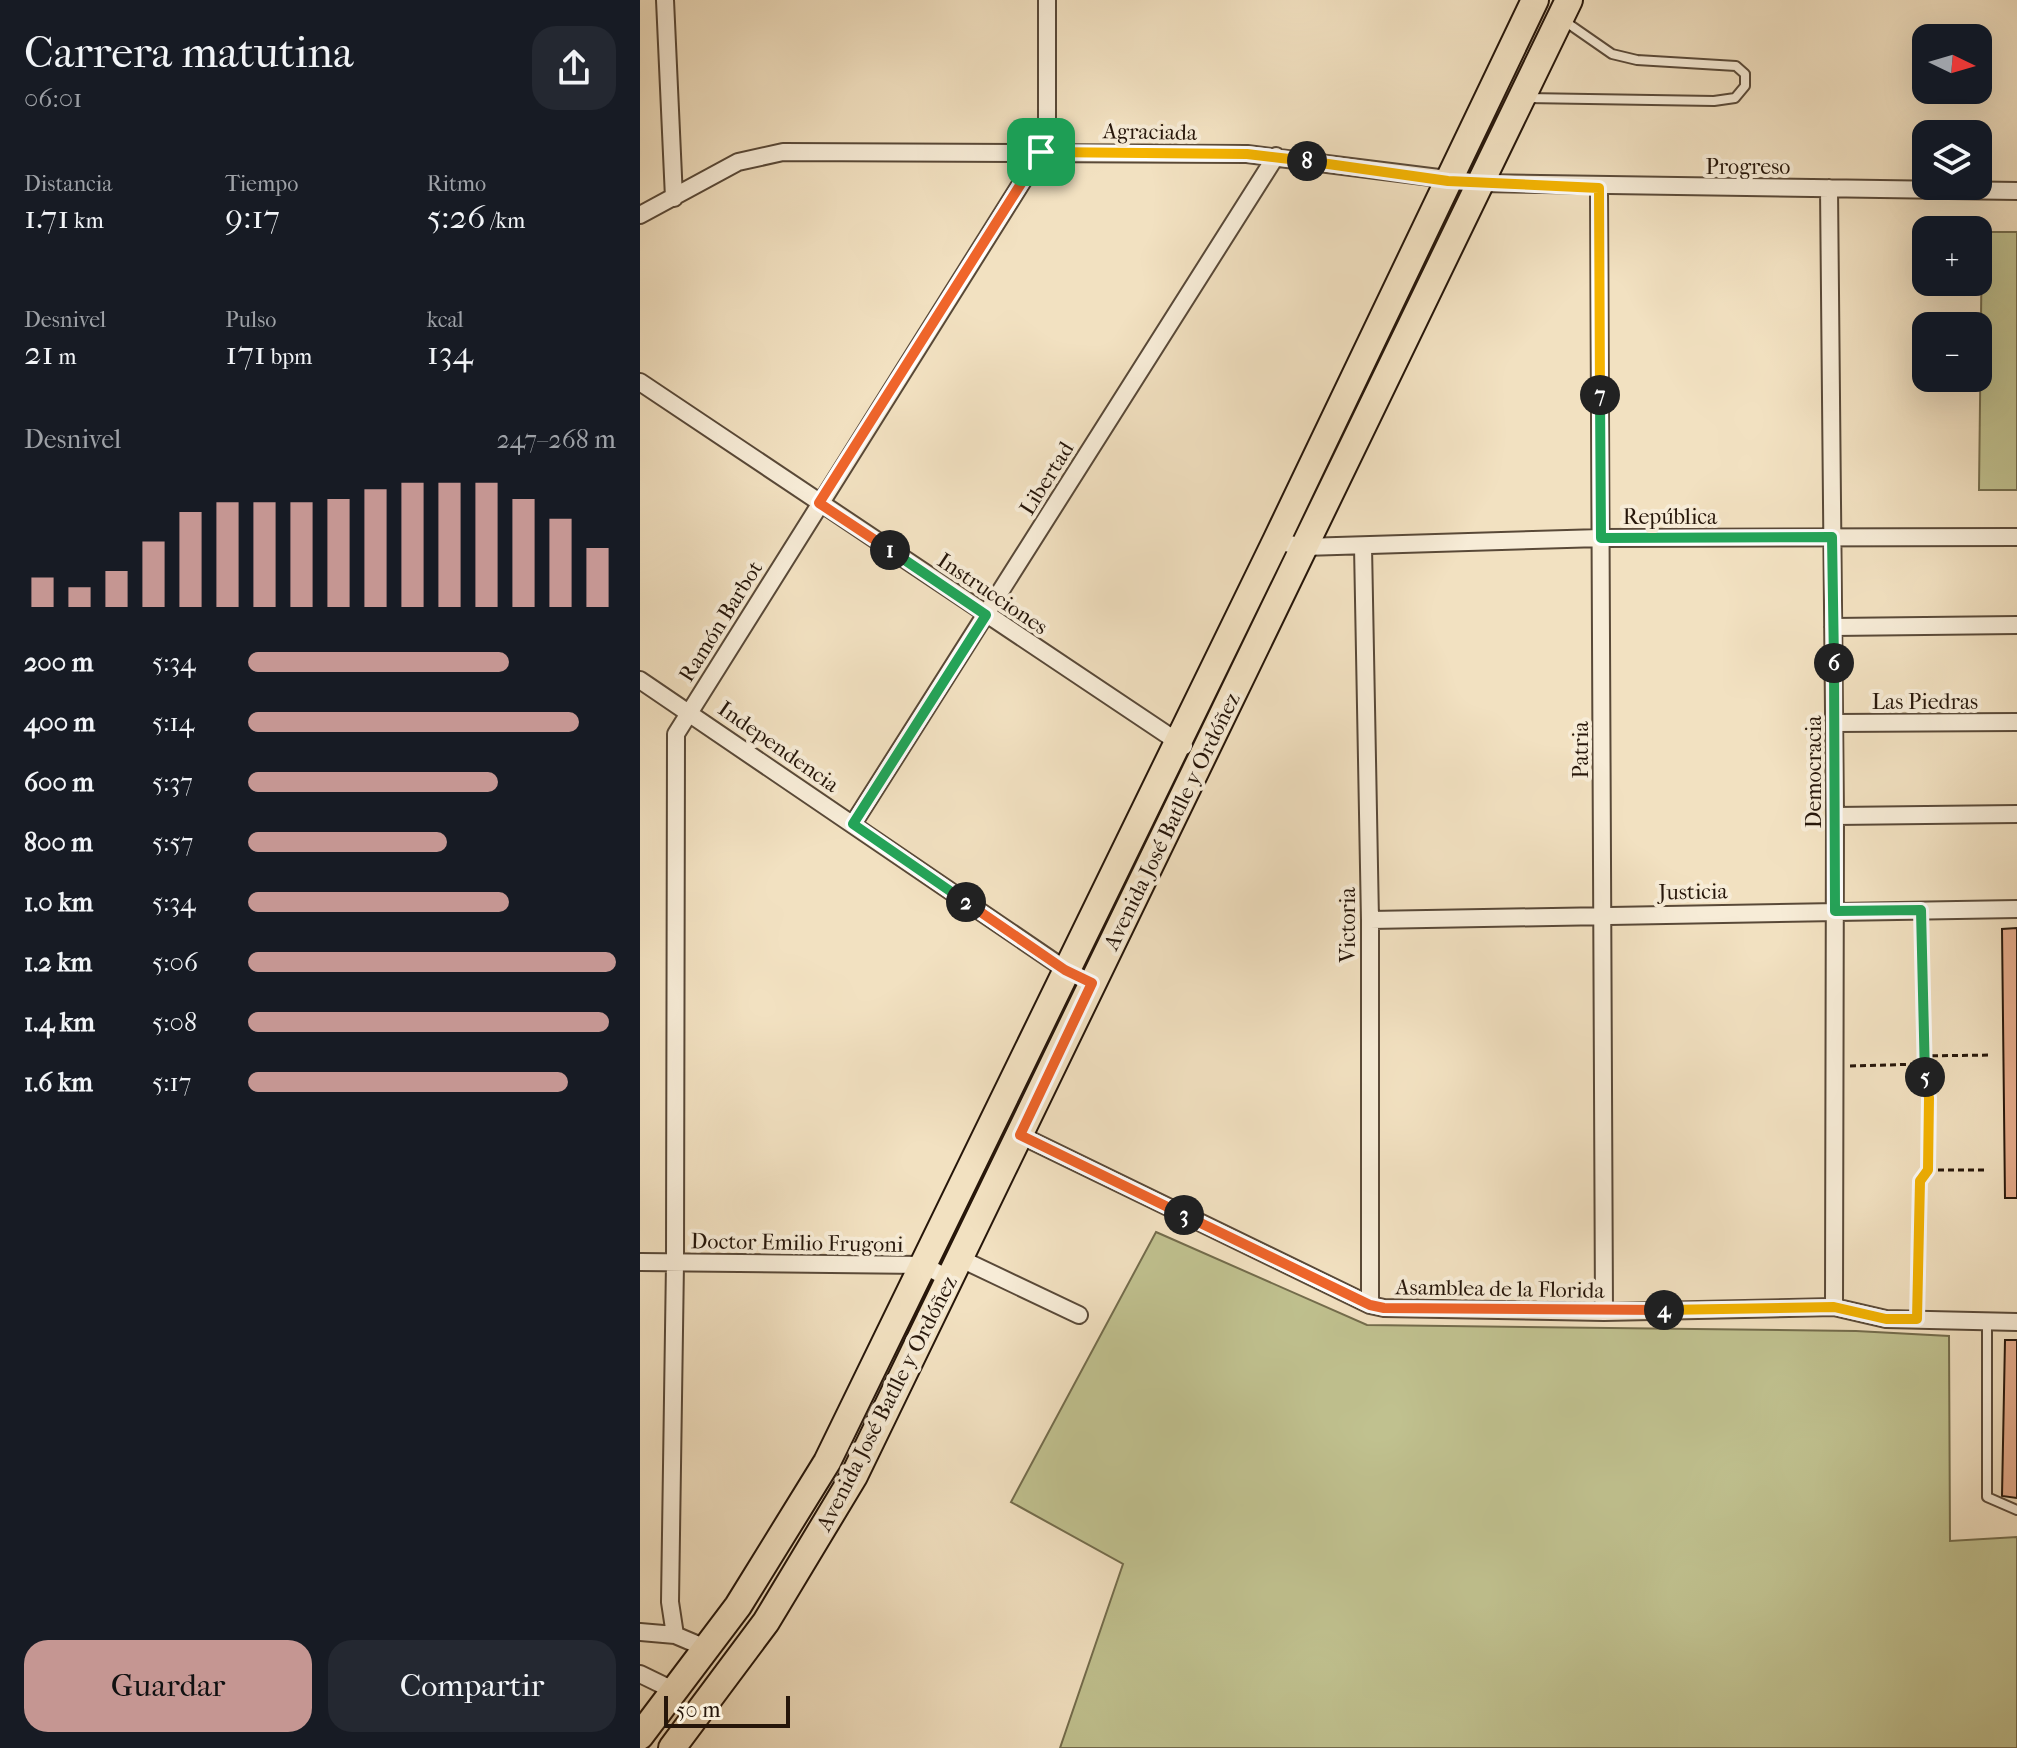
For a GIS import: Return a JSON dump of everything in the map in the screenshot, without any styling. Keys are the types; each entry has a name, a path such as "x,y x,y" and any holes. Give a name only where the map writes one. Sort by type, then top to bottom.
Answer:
{"main road":[{"name":"Avenida José Batlle y Ordóñez","path":"640,1736 708,1649 770,1559 827,1462 1276,541 1535,0"},
{"name":"Avenida José Batlle y Ordóñez","path":"672,1748 766,1622 854,1476 1565,9"}],"street":[{"path":"665,0 674,198"},
{"name":"Ramón Barbot","path":"675,1635 670,1602 670,1541 675,1263 676,734 1041,152 1047,133 1047,0"},
{"name":"Agraciada","path":"640,215 755,156 783,152 1276,156 1479,183"},
{"name":"Libertad","path":"853,824 1276,156"},
{"name":"Progreso","path":"1479,183 1599,188 2017,191"},
{"name":"Patria","path":"1599,188 1604,1312"},
{"name":"Democracia","path":"1829,188 1835,816 1834,1307"},
{"name":"Instrucciones","path":"640,382 1176,742 1204,755"},
{"name":"República","path":"1276,541 1304,547 1601,538 2017,537"},
{"name":"Victoria","path":"1363,546 1370,920 1370,1305"},
{"path":"1833,627 2017,625"},
{"name":"Independencia","path":"640,680 690,711 1065,970 1092,983"},
{"name":"Las Piedras","path":"1834,723 2017,722"},
{"path":"1835,816 2017,814"},
{"name":"Justicia","path":"1370,920 2017,909"},
{"name":"Asamblea de la Florida","path":"1020,1135 1370,1305 1604,1312 1834,1307 1886,1319 2017,1322"},
{"name":"Doctor Emilio Frugoni","path":"640,1262 923,1265 954,1269 1079,1315"},
{"path":"770,1559 797,1573"},
{"path":"640,1632 675,1635 708,1649"},
{"path":"640,1674 675,1691"}],"lane":[{"path":"1521,98 1714,101 1735,98 1745,86 1745,74 1736,66 1637,60 1612,54 1565,9"},
{"path":"1987,1321 1987,1497 2017,1510"}],"path":[{"path":"1917,1319 1920,1181 1928,1170 1929,1098 1922,1064 1921,910"},
{"path":"1922,1056 1991,1055"},
{"path":"1835,1066 1922,1064"},
{"path":"1928,1170 1986,1170"}],"green space":[{"path":"1992,232 2017,232 2017,490 1979,490 1980,392 1992,392 1992,312 1981,312 1981,296 1992,296"},
{"path":"1156,1232 1367,1325 1856,1331 1949,1336 1950,1541 2017,1537 2017,1748 1060,1748 1123,1564 1011,1502"}],"building":[{"path":"2017,928 2017,1198 2005,1198 2002,929"},
{"path":"2005,1340 2017,1340 2017,1498 2002,1496"}],"route":[{"path":"1041,152 1247,154 1448,181 1599,188 1601,538 1832,537 1835,911 1921,910 1922,1064 1929,1098 1928,1170 1920,1181 1917,1319 1886,1319 1834,1307 1604,1312 1384,1308 1370,1305 1020,1135 1092,983 1065,970 853,824 986,615 819,503 1041,152"}]}
